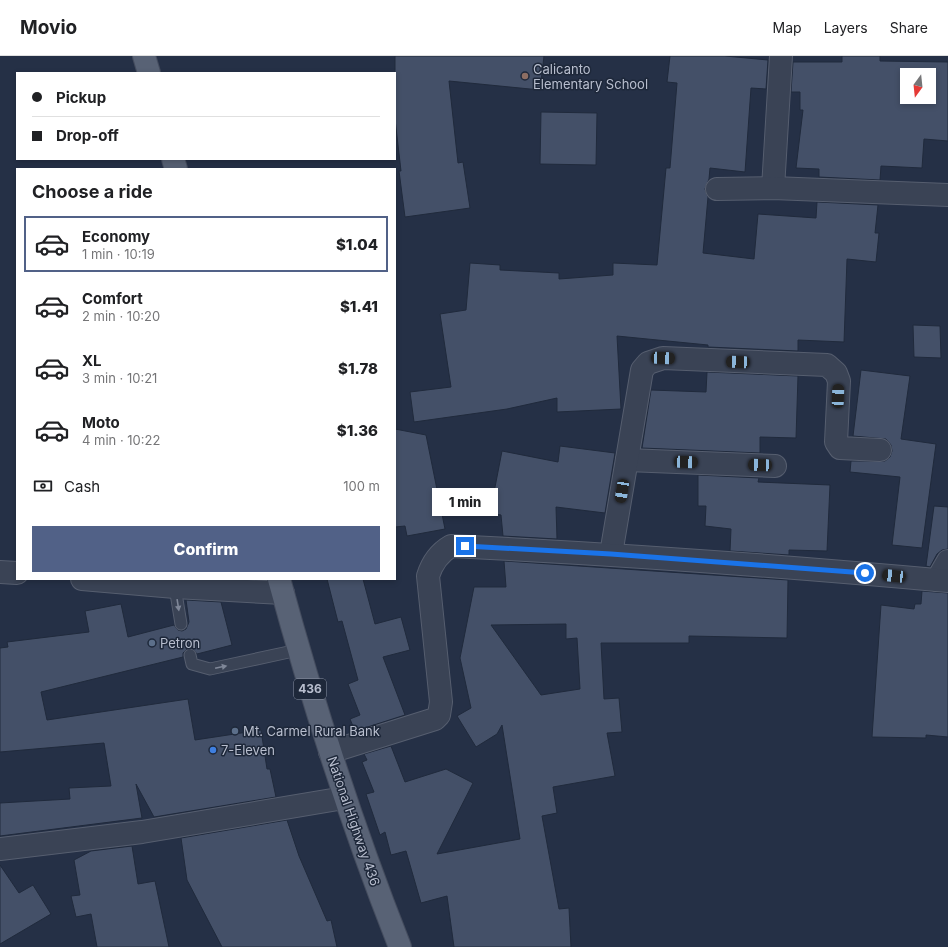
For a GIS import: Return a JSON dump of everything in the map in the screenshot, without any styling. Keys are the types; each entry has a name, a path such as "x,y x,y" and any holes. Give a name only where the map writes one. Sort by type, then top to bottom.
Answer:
{"main road":[{"path":"144,56 149,72"},
{"name":"National Highway 436","path":"281,586 298,650 344,798 400,947"}],"street":[{"path":"773,188 781,56"},
{"path":"717,189 773,188 948,195"},
{"path":"611,554 642,370 648,363 663,358 827,365 836,373 839,381 836,442 840,448 880,450"},
{"path":"627,460 775,466"},
{"path":"330,752 435,719 439,715 441,702 428,584 431,566 444,550 451,546 611,554 865,573 943,581 948,561"},
{"path":"0,572 16,573"},
{"path":"94,580 175,587 281,586"},
{"path":"0,848 142,832 344,798"}],"lane":[{"path":"175,587 181,624"},
{"path":"190,655 192,664 210,669 298,650"}],"building":[{"path":"395,56 544,56 540,90 449,81 458,163 463,162 470,208 405,217 399,171 401,171 396,128"},
{"path":"670,56 725,56 768,60 766,89 751,88 745,172 710,168 709,179 705,189 708,197 703,253 754,259 758,214 816,218 817,202 878,205 875,233 879,233 876,262 847,259 844,342 798,340 798,351 708,347 708,345 617,336 621,409 557,412 557,398 507,409 414,422 410,392 451,387 440,314 466,310 470,263 500,265 500,270 559,273 559,279 613,275 613,263 657,265 666,168 670,168 677,83 667,82"},
{"path":"842,56 880,56 880,61 948,62 948,141 924,139 922,168 881,166 880,180 819,177 819,169 796,168 803,110 800,110 800,92 791,92 793,62 842,62"},
{"path":"541,112 597,113 596,165 540,164"},
{"path":"913,325 940,326 941,358 914,357"},
{"path":"861,370 910,376 901,439 936,444 922,548 892,545 900,477 850,472 851,461 885,461 890,457 892,451 891,445 886,439 853,436"},
{"path":"707,372 798,376 796,438 760,437 760,453 642,448 651,390 706,392"},
{"path":"396,429 426,435 445,529 407,536 405,526 396,527"},
{"path":"560,446 615,453 605,513 556,507 557,539 503,536 501,515 490,513 502,451 558,462"},
{"path":"698,475 759,478 758,482 830,485 827,551 789,550 789,555 730,551 731,529 705,526 706,506 698,506"},
{"path":"934,506 948,507 948,549 942,550 937,554 930,567 926,566"},
{"path":"504,561 788,580 787,638 689,636 689,643 601,643 604,699 619,698 622,732 607,733 615,776 553,787 557,813 542,816 559,909 569,908 571,947 454,947 447,896 421,903 406,851 391,855 385,832 380,835 366,794 374,792 362,762 367,760 364,754 391,746 405,782 446,769 473,783 437,854 520,839 502,725 497,734 476,747 457,716 471,708 460,658 474,587 506,587","holes":["566,624 566,639 577,638 580,689 541,695 491,625"]},
{"path":"327,580 363,580 375,624 401,617 410,650 383,657 405,715 355,731 350,719 360,715 348,684 358,680 342,621 338,622"},
{"path":"922,591 948,593 948,737 926,735 926,738 872,737 881,605 914,609 915,604 921,604"},
{"path":"186,600 221,602 232,645 197,654 192,648 188,648 183,653 183,657 41,692 47,720 188,699 195,740 261,730 267,769 270,769 276,797 154,817 136,784 142,818 0,836 0,803 70,799 69,788 111,786 104,743 0,752 0,648 8,647 7,642 89,632 85,611 121,604 128,637 174,625 178,630 182,631 186,629 189,622"},
{"path":"287,820 299,856 327,921 331,920 337,947 222,947 187,880 181,838"},
{"path":"132,846 138,884 155,881 169,947 97,947 91,914 76,917 71,896 80,895 74,860 91,851"},
{"path":"0,865 19,893 33,885 51,914 0,944"}],"place":[{"name":"Calicanto Elementary School","path":"525,76"},
{"name":"Petron","path":"152,643"},
{"name":"Mt. Carmel Rural Bank","path":"235,731"},
{"name":"7-Eleven","path":"213,750"}],"route":[{"path":"465,546 611,554 865,573"}]}
